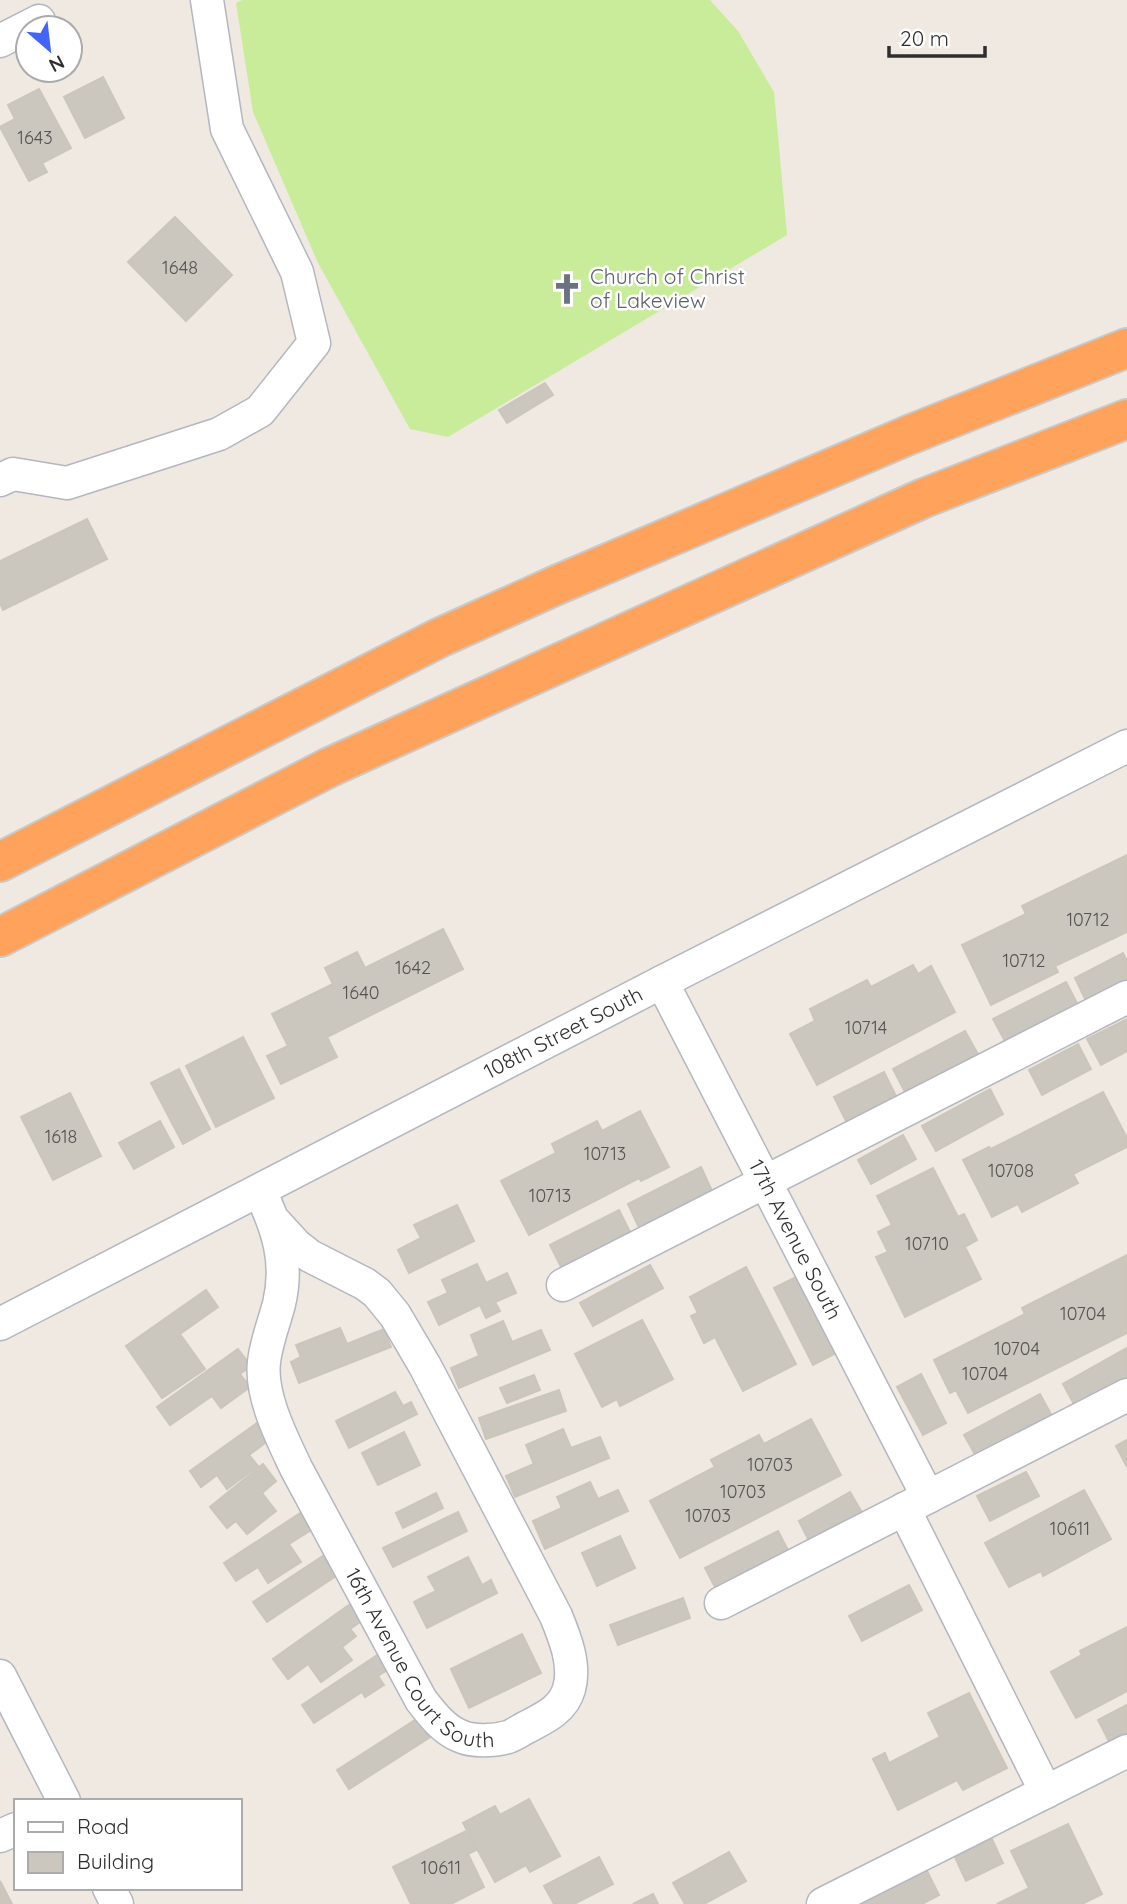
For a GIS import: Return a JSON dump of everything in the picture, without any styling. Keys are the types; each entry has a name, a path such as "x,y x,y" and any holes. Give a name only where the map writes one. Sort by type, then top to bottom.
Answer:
{"highway":[{"path":"0,862 439,638 909,435 1127,348"},
{"path":"0,937 330,768 924,498 1127,419"}],"street":[{"path":"6,477 67,483 219,434 260,411 314,343 297,272 227,129 207,0"},
{"name":"108th Street South","path":"0,1324 662,982 1127,746"},
{"name":"17th Avenue South","path":"662,982 765,1182 916,1503 1046,1792"},
{"path":"563,1285 1127,997"},
{"name":"16th Avenue Court South","path":"260,1191 275,1222 282,1275 280,1301 264,1363 265,1386 272,1412 296,1468 421,1700 438,1722 460,1736 479,1740 508,1737 552,1714 564,1702 572,1669 567,1645 556,1616 425,1366 395,1315 377,1293 310,1256 275,1222"},
{"path":"721,1603 1127,1395"},
{"path":"0,1676 63,1799"},
{"path":"823,1904 1127,1751"}],"green space":[{"name":"Church of Christ of Lakeview","path":"242,0 710,0 738,31 774,92 787,235 448,437 410,429 318,263 253,112 236,3"}],"building":[{"path":"103,77 124,118 85,138 64,97"},
{"path":"39,89 71,148 42,163 47,172 29,181 0,127 15,119 8,105"},
{"path":"175,217 232,275 186,321 128,262"},
{"path":"545,383 553,395 507,423 499,410"},
{"path":"87,519 107,559 3,610 0,603 0,561"},
{"path":"1127,855 1127,932 1055,966 1058,972 991,1005 962,945 1026,914 1022,906"},
{"path":"443,929 463,969 327,1037 337,1057 281,1084 267,1056 288,1046 272,1014 333,984 325,968 357,952 365,968"},
{"path":"1123,953 1127,961 1127,982 1087,1003 1075,978"},
{"path":"913,965 918,974 931,966 955,1012 817,1085 790,1034 815,1021 810,1009 867,980 871,987"},
{"path":"1066,982 1079,1007 1006,1043 993,1019"},
{"path":"1127,1019 1127,1051 1101,1065 1087,1039"},
{"path":"965,1031 979,1056 906,1094 893,1069"},
{"path":"243,1037 274,1098 216,1127 186,1066"},
{"path":"1078,1044 1091,1069 1042,1095 1029,1070"},
{"path":"179,1069 210,1129 183,1144 151,1083"},
{"path":"884,1072 897,1098 847,1123 834,1097"},
{"path":"990,1089 1003,1114 936,1151 922,1126"},
{"path":"1103,1092 1127,1138 1127,1147 1073,1174 1078,1183 1022,1212 1018,1204 992,1217 963,1160 989,1147 991,1149"},
{"path":"70,1093 101,1156 53,1180 21,1117"},
{"path":"640,1111 669,1167 641,1181 639,1178 529,1235 501,1181 556,1153 552,1144 597,1121 602,1131"},
{"path":"160,1121 174,1147 134,1169 119,1143"},
{"path":"903,1135 916,1159 871,1184 858,1160"},
{"path":"701,1167 713,1193 640,1230 628,1204"},
{"path":"933,1168 958,1217 964,1214 977,1240 965,1247 981,1279 905,1317 876,1257 888,1252 878,1232 892,1225 877,1196"},
{"path":"457,1205 474,1241 409,1273 398,1250 421,1238 414,1225"},
{"path":"619,1210 631,1234 562,1269 550,1245"},
{"path":"1127,1255 1127,1333 968,1413 956,1390 950,1393 934,1360 1025,1314 1022,1308"},
{"path":"477,1264 486,1283 507,1273 516,1293 495,1302 500,1311 486,1318 480,1305 439,1325 428,1302 448,1293 442,1280"},
{"path":"650,1265 663,1288 593,1326 580,1303"},
{"path":"746,1267 796,1364 743,1391 715,1337 704,1343 691,1316 698,1313 690,1297"},
{"path":"798,1276 838,1352 813,1365 774,1288"},
{"path":"206,1290 218,1307 180,1334 205,1369 162,1398 126,1346"},
{"path":"642,1320 673,1379 620,1406 617,1399 602,1407 575,1354"},
{"path":"503,1321 512,1342 541,1330 550,1350 459,1388 451,1368 479,1356 471,1335"},
{"path":"340,1328 347,1344 384,1329 391,1347 299,1383 291,1362 301,1357 296,1345"},
{"path":"1127,1348 1127,1380 1076,1408 1063,1384"},
{"path":"238,1349 251,1366 240,1374 250,1387 221,1408 212,1396 170,1425 157,1407"},
{"path":"921,1374 946,1423 923,1435 897,1387"},
{"path":"534,1375 540,1390 507,1403 500,1388"},
{"path":"559,1390 566,1411 486,1439 479,1418"},
{"path":"395,1392 403,1406 411,1402 417,1414 349,1448 336,1421"},
{"path":"1040,1394 1053,1418 977,1458 964,1435"},
{"path":"811,1419 841,1475 680,1558 650,1501 715,1467 711,1460 759,1435 764,1444"},
{"path":"257,1423 269,1440 249,1455 258,1466 227,1489 217,1475 201,1487 190,1471"},
{"path":"563,1429 571,1448 600,1437 609,1458 515,1497 506,1476 534,1464 526,1445"},
{"path":"404,1432 420,1465 378,1485 362,1453"},
{"path":"1127,1440 1127,1467 1116,1446"},
{"path":"263,1464 276,1481 262,1493 276,1511 247,1534 236,1521 227,1528 210,1507"},
{"path":"1026,1472 1039,1496 990,1521 977,1496"},
{"path":"590,1482 598,1499 618,1490 628,1511 545,1549 533,1521 562,1508 557,1497"},
{"path":"1084,1490 1111,1539 1043,1576 1041,1571 1009,1587 985,1543"},
{"path":"850,1492 864,1516 811,1545 799,1521"},
{"path":"436,1493 443,1508 403,1528 396,1513"},
{"path":"305,1510 316,1527 289,1544 301,1562 268,1583 258,1567 236,1581 224,1563"},
{"path":"458,1512 467,1531 393,1567 383,1548"},
{"path":"778,1531 790,1554 717,1591 705,1568"},
{"path":"620,1536 635,1568 597,1586 582,1553"},
{"path":"323,1556 336,1576 267,1622 253,1602"},
{"path":"468,1557 482,1585 491,1580 497,1593 427,1628 414,1602 436,1591 428,1577"},
{"path":"909,1585 922,1610 862,1641 849,1616"},
{"path":"683,1598 690,1618 618,1645 610,1625"},
{"path":"353,1602 366,1618 350,1629 356,1636 342,1647 352,1660 321,1682 308,1664 288,1679 273,1659"},
{"path":"1127,1627 1127,1691 1076,1718 1051,1672 1082,1655 1080,1651"},
{"path":"522,1634 541,1673 469,1708 451,1669"},
{"path":"385,1650 395,1665 378,1676 384,1685 365,1697 362,1692 314,1723 302,1705"},
{"path":"969,1693 1007,1768 963,1790 957,1780 898,1810 873,1759 885,1753 889,1763 940,1737 928,1713"},
{"path":"1127,1705 1127,1737 1111,1745 1098,1720"},
{"path":"420,1717 432,1736 349,1789 337,1770"},
{"path":"529,1799 560,1856 530,1872 526,1865 495,1882 463,1823 495,1806 500,1815"},
{"path":"1068,1824 1102,1894 1082,1904 997,1904 1029,1888 1011,1851"},
{"path":"466,1831 476,1850 468,1854 484,1887 451,1904 411,1904 393,1867"},
{"path":"990,1835 1003,1863 966,1881 953,1853"},
{"path":"729,1852 746,1881 704,1904 685,1904 673,1883"},
{"path":"599,1857 613,1884 574,1904 554,1904 544,1886"},
{"path":"926,1869 939,1895 922,1904 857,1904"},
{"path":"0,1881 12,1904 0,1904"},
{"path":"653,1894 658,1904 633,1904"}],"place":[{"name":"Church of Christ of Lakeview","path":"567,289"}]}
